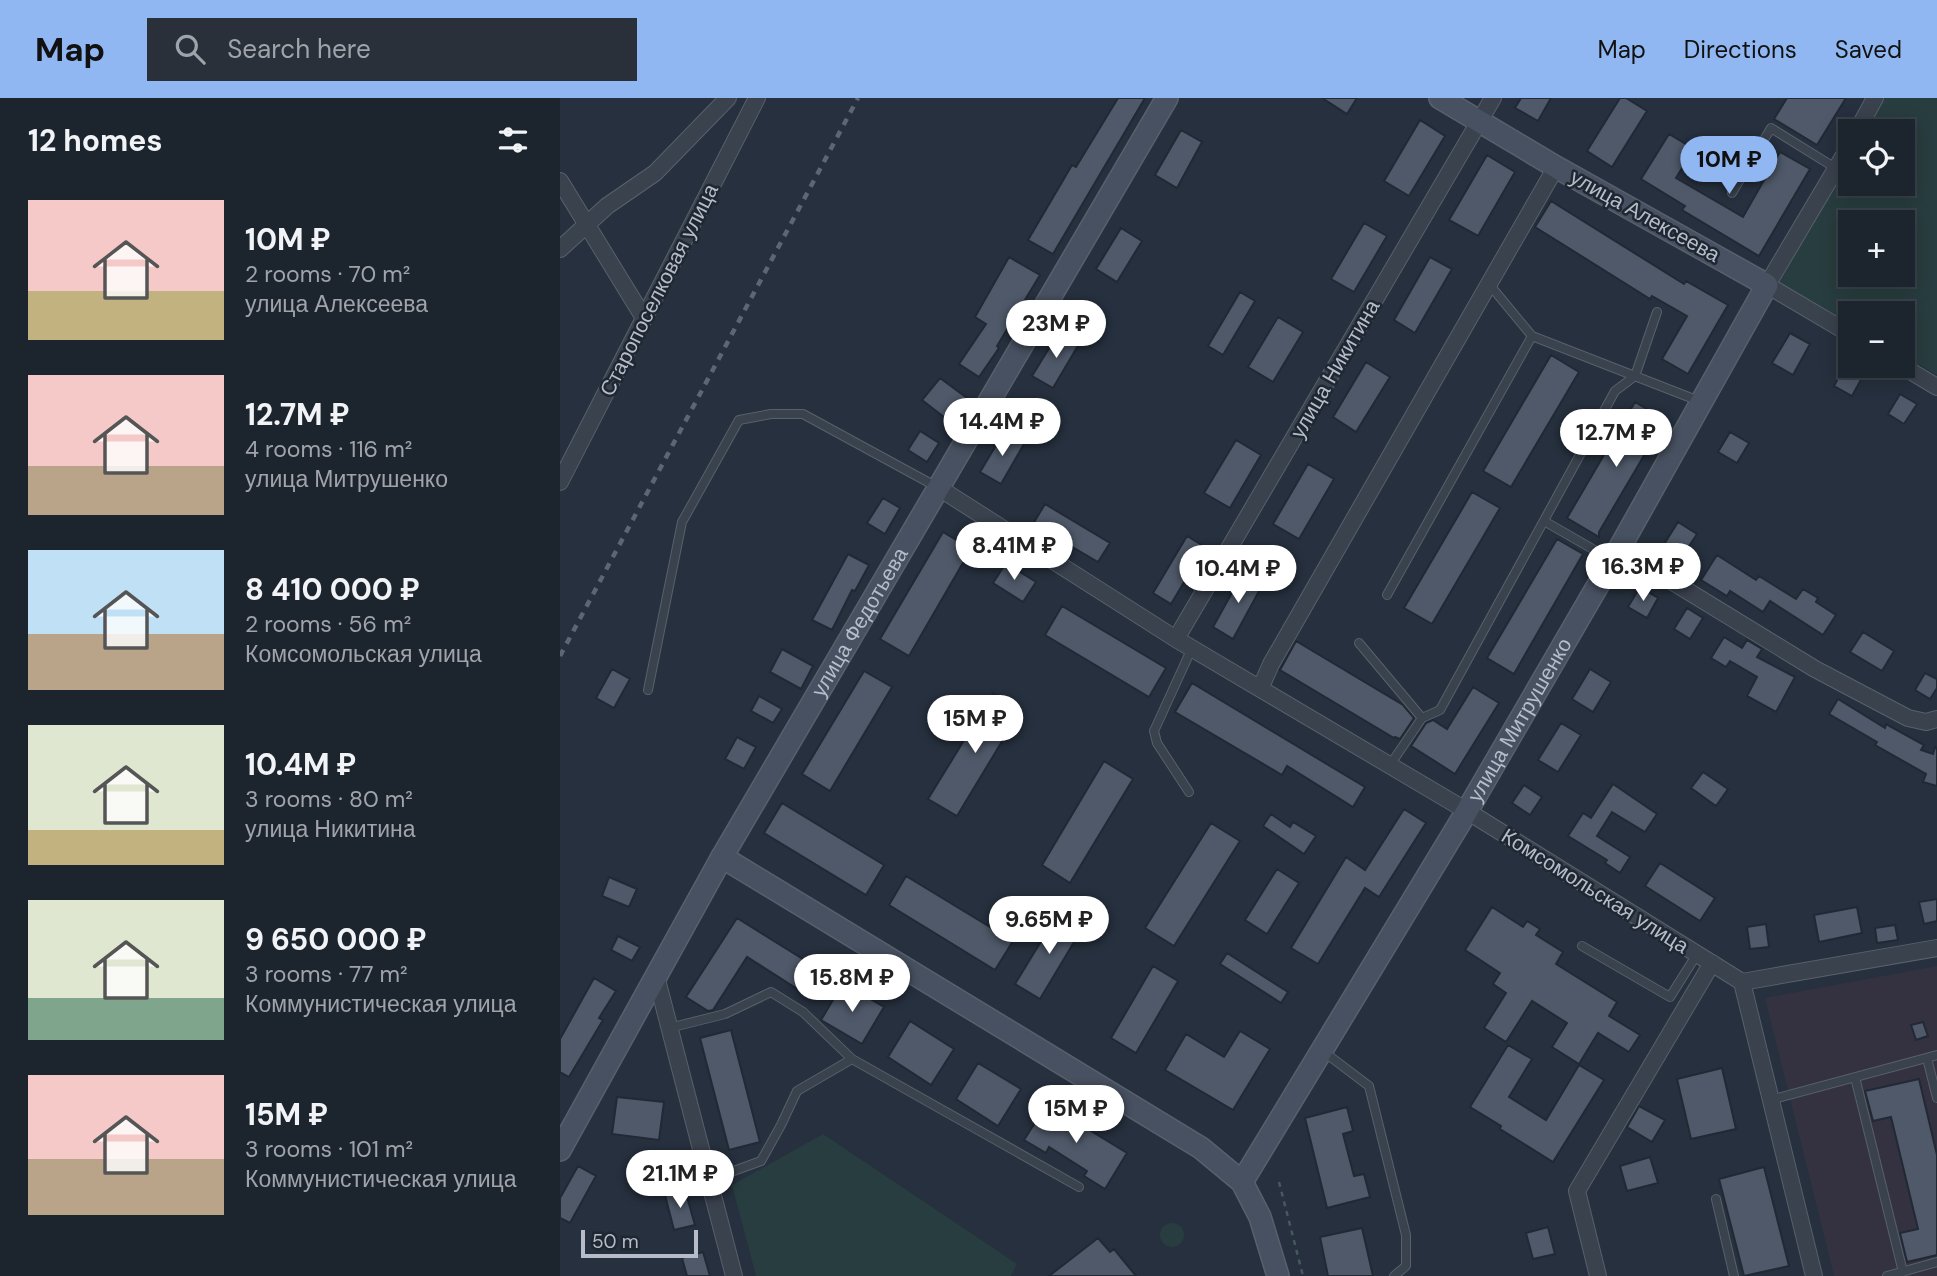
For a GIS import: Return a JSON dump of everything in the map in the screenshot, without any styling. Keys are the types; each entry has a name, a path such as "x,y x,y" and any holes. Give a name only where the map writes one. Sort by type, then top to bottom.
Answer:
{"main road":[{"name":"улица Федотьева","path":"560,1150 722,857 1167,98"},
{"name":"улица Алексеева","path":"1440,98 1556,167 1767,285"},
{"name":"улица Митрушенко","path":"1242,1181 1467,811 1616,555 1767,285"},
{"path":"722,857 1201,1148 1242,1181 1260,1217 1279,1276"}],"street":[{"path":"560,249 607,206 655,173 728,98"},
{"name":"Старопоселковая улица","path":"560,482 757,98"},
{"name":"улица Никитина","path":"1176,639 1493,98"},
{"path":"1864,119 1875,98"},
{"path":"1261,687 1278,652 1556,167"},
{"name":"улица Митрушенко","path":"1767,285 1837,169"},
{"path":"560,181 644,318"},
{"name":"улица Алексеева","path":"1767,285 1838,327"},
{"path":"1915,374 1937,387"},
{"name":"Комсомольская улица","path":"939,488 1176,639 1467,811 1742,982"},
{"path":"1616,555 1815,669 1909,718 1926,722 1937,719"},
{"path":"1814,1276 1742,982 1937,948"},
{"path":"1598,1276 1577,1191 1712,963"},
{"path":"656,976 734,1276"}],"lane":[{"path":"1732,193 1771,128 1837,169"},
{"path":"1489,284 1532,336 1702,402"},
{"path":"1390,765 1422,718 1440,710 1615,391 1635,376 1657,312"},
{"path":"1387,595 1532,336"},
{"path":"648,690 682,522 739,419 771,414 803,414 939,488"},
{"path":"1544,521 1616,555"},
{"path":"1359,643 1422,718"},
{"path":"1189,792 1157,743 1154,731 1192,648"},
{"path":"1582,946 1670,997 1697,954"},
{"path":"669,1028 725,1014 771,992 803,1012 852,1059 1079,1187"},
{"path":"1322,1051 1368,1086 1406,1235 1406,1266 1394,1276"},
{"path":"1770,1100 1937,1055"},
{"path":"1927,1058 1937,1098"},
{"path":"709,1180 761,1160 797,1091 852,1059"},
{"path":"1855,1077 1903,1272"},
{"path":"1716,1199 1734,1276"},
{"path":"1887,1276 1937,1262"}],"path":[{"path":"1279,1182 1303,1276"}],"shaded area":[{"path":"1937,966 1937,1276 1834,1276 1765,998"}],"green space":[{"path":"1876,98 1937,98 1937,375 1915,362 1915,301 1838,301 1838,318 1778,284 1838,172 1838,196 1915,196 1915,119 1865,119"},
{"path":"823,1134 1017,1264 1011,1276 756,1276 732,1185"},
{"path":"1172,1223 1180,1227 1184,1235 1180,1243 1172,1247 1164,1243 1160,1235 1164,1227"}],"building":[{"path":"1118,98 1145,98 1053,254 1028,240 1072,165 1076,167"},
{"path":"1322,98 1357,98 1347,114"},
{"path":"1521,98 1551,98 1538,121 1515,108"},
{"path":"1620,98 1626,98 1647,111 1612,167 1587,151"},
{"path":"1787,98 1846,98 1817,145 1774,119"},
{"path":"1420,120 1445,136 1409,196 1384,181"},
{"path":"1181,130 1202,142 1177,188 1155,175"},
{"path":"1669,134 1694,149 1676,178 1743,217 1780,152 1810,169 1759,256 1682,210 1685,206 1641,179"},
{"path":"1487,155 1515,172 1478,236 1449,220"},
{"path":"1551,201 1684,284 1686,281 1728,305 1688,374 1662,359 1687,316 1652,296 1650,299 1535,227"},
{"path":"1364,223 1387,236 1354,292 1331,279"},
{"path":"1121,228 1142,241 1117,282 1096,269"},
{"path":"1009,257 1040,275 997,346 999,348 979,377 959,364 986,324 975,317"},
{"path":"1430,257 1452,269 1415,333 1394,320"},
{"path":"1240,292 1255,301 1223,355 1208,346"},
{"path":"1278,317 1303,332 1273,382 1248,367"},
{"path":"1059,332 1079,344 1053,388 1032,376"},
{"path":"1790,333 1810,344 1793,375 1772,363"},
{"path":"1551,355 1579,372 1511,487 1483,471"},
{"path":"1366,362 1390,377 1356,432 1333,417"},
{"path":"940,378 967,398 949,421 922,400"},
{"path":"1838,378 1862,378 1852,396 1834,386"},
{"path":"1900,394 1917,404 1904,424 1888,414"},
{"path":"1635,402 1665,420 1599,532 1599,537 1567,518"},
{"path":"920,431 939,443 927,462 908,450"},
{"path":"1004,432 1024,444 1001,484 980,472"},
{"path":"1730,432 1749,443 1737,463 1718,452"},
{"path":"1236,440 1261,455 1230,508 1204,493"},
{"path":"1308,464 1334,479 1299,539 1273,524"},
{"path":"1472,492 1500,508 1432,624 1404,608"},
{"path":"883,498 900,508 885,534 867,523"},
{"path":"1045,504 1110,543 1098,562 1033,524"},
{"path":"1678,522 1697,534 1680,560 1661,549"},
{"path":"943,532 971,549 909,656 880,639"},
{"path":"1187,536 1205,547 1171,604 1153,593"},
{"path":"1557,539 1583,554 1514,674 1487,658"},
{"path":"848,554 869,565 855,591 852,590 832,630 812,620"},
{"path":"1717,555 1756,580 1759,576 1796,599 1803,589 1818,598 1816,602 1836,615 1823,635 1770,601 1763,612 1730,591 1727,596 1701,580"},
{"path":"1006,563 1036,582 1023,602 993,583"},
{"path":"1244,571 1264,582 1233,639 1213,627"},
{"path":"1640,587 1658,598 1647,618 1628,607"},
{"path":"1062,606 1166,668 1149,697 1045,635"},
{"path":"1687,608 1703,618 1690,639 1674,629"},
{"path":"1863,632 1894,651 1882,671 1850,652"},
{"path":"1724,637 1742,648 1747,640 1762,649 1757,657 1795,677 1776,712 1747,696 1757,677 1730,661 1726,667 1711,658"},
{"path":"1296,641 1403,705 1414,718 1400,739 1394,738 1280,670"},
{"path":"782,649 813,666 801,689 770,672"},
{"path":"612,669 630,679 614,708 596,698"},
{"path":"1590,669 1611,682 1593,712 1572,699"},
{"path":"864,671 892,687 830,791 802,774"},
{"path":"1925,673 1937,679 1937,688 1930,699 1915,690"},
{"path":"1192,683 1365,787 1353,807 1287,766 1282,775 1175,712"},
{"path":"1473,687 1499,703 1455,774 1411,746 1426,723 1433,720 1447,729"},
{"path":"993,693 1021,710 957,816 928,799"},
{"path":"759,696 782,709 773,723 751,711"},
{"path":"1838,699 1885,728 1886,724 1924,745 1921,750 1933,754 1935,747 1937,748 1937,786 1923,782 1926,774 1875,745 1877,742 1829,714"},
{"path":"1561,723 1581,735 1558,772 1538,760"},
{"path":"737,737 756,747 744,769 725,759"},
{"path":"1104,761 1133,779 1070,883 1042,865"},
{"path":"1703,772 1728,789 1716,806 1691,788"},
{"path":"1613,784 1657,814 1645,832 1612,812 1597,836 1630,857 1620,873 1605,863 1607,860 1568,836 1583,813 1591,818"},
{"path":"1524,785 1542,797 1530,815 1512,803"},
{"path":"782,803 884,865 866,895 764,833"},
{"path":"1404,809 1426,823 1379,897 1365,888 1318,964 1291,948 1346,857 1365,870"},
{"path":"1271,814 1290,827 1293,822 1316,836 1304,854 1263,826"},
{"path":"1211,823 1240,841 1174,946 1145,928"},
{"path":"1660,863 1715,898 1700,921 1645,886"},
{"path":"1277,869 1299,883 1267,934 1245,920"},
{"path":"906,876 1013,941 995,970 889,905"},
{"path":"609,877 637,889 629,907 602,896"},
{"path":"1937,899 1937,921 1924,924 1919,902"},
{"path":"1492,907 1523,927 1527,921 1540,929 1536,935 1563,952 1556,964 1617,1002 1609,1016 1640,1035 1629,1052 1598,1033 1579,1064 1552,1047 1567,1023 1532,1001 1506,1042 1484,1028 1506,993 1493,984 1500,973 1465,950"},
{"path":"1857,907 1862,933 1819,942 1814,915"},
{"path":"1059,912 1083,927 1040,999 1015,984"},
{"path":"737,918 814,966 799,990 747,957 713,1010 708,1011 686,997"},
{"path":"1766,924 1769,947 1750,949 1747,927"},
{"path":"1895,925 1898,940 1877,943 1875,928"},
{"path":"618,936 640,947 632,961 611,950"},
{"path":"1227,953 1288,992 1281,1003 1220,964"},
{"path":"1153,966 1178,981 1136,1053 1111,1038"},
{"path":"594,978 616,991 599,1018 603,1020 569,1077 560,1072 560,1039"},
{"path":"843,983 884,1007 862,1044 821,1020"},
{"path":"910,1021 954,1049 931,1085 888,1057"},
{"path":"1923,1022 1928,1036 1916,1040 1911,1025"},
{"path":"731,1030 760,1142 729,1150 700,1038"},
{"path":"1240,1031 1270,1049 1233,1110 1165,1070 1186,1034 1224,1057"},
{"path":"1508,1045 1532,1059 1509,1097 1546,1120 1579,1065 1604,1080 1553,1162 1470,1107"},
{"path":"978,1063 1021,1089 998,1126 956,1099"},
{"path":"1722,1068 1736,1129 1691,1139 1677,1079"},
{"path":"1919,1079 1937,1155 1937,1255 1907,1262 1900,1233 1918,1229 1891,1117 1873,1121 1865,1091"},
{"path":"617,1097 664,1102 659,1140 612,1134"},
{"path":"1047,1104 1127,1153 1105,1189 1084,1176 1087,1171 1049,1147 1046,1153 1024,1140"},
{"path":"1639,1106 1665,1120 1652,1142 1627,1127"},
{"path":"1347,1107 1353,1131 1343,1134 1354,1176 1364,1174 1370,1197 1327,1208 1305,1118"},
{"path":"1650,1157 1658,1183 1627,1191 1620,1166"},
{"path":"578,1166 596,1176 570,1223 560,1218 560,1198"},
{"path":"1764,1167 1789,1266 1744,1276 1719,1179"},
{"path":"685,1190 695,1225 674,1230 665,1195"},
{"path":"1548,1227 1555,1254 1533,1259 1526,1233"},
{"path":"1362,1228 1373,1276 1328,1276 1320,1237"},
{"path":"1098,1238 1110,1252 1114,1249 1136,1276 1049,1276"},
{"path":"703,1252 710,1276 687,1276 682,1258"}],"railway":[{"path":"560,656 858,98"}]}
